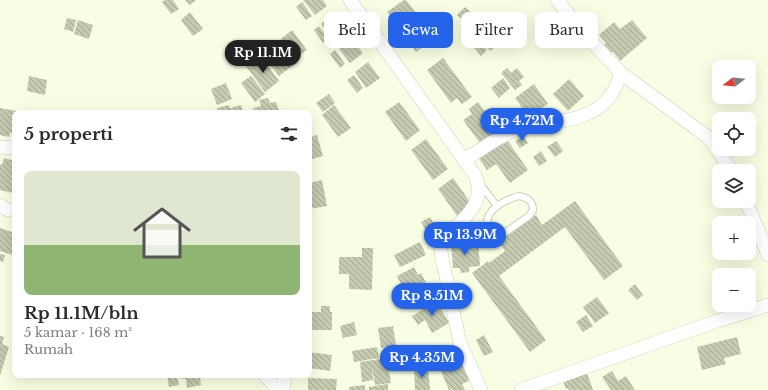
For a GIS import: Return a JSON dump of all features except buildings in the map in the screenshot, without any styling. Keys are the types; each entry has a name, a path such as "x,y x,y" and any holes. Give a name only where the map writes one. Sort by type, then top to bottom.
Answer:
{"street":[{"path":"350,0 476,175 479,183 477,202 472,210 443,241 441,248 460,342 481,390"},
{"path":"557,0 589,39 621,73 709,138 727,164"},
{"path":"464,160 509,133 532,126 564,121 595,111 603,105 612,94 621,73"},
{"path":"0,147 12,148"},
{"path":"749,208 768,255"},
{"path":"521,390 717,321 768,305"},
{"path":"267,378 279,390"},
{"path":"282,390 284,378"}],"lane":[{"path":"479,183 497,206"},
{"path":"519,196 532,202 533,210 529,216 500,236 495,237 488,232 486,226 490,213 497,206 509,199 519,196"}]}
